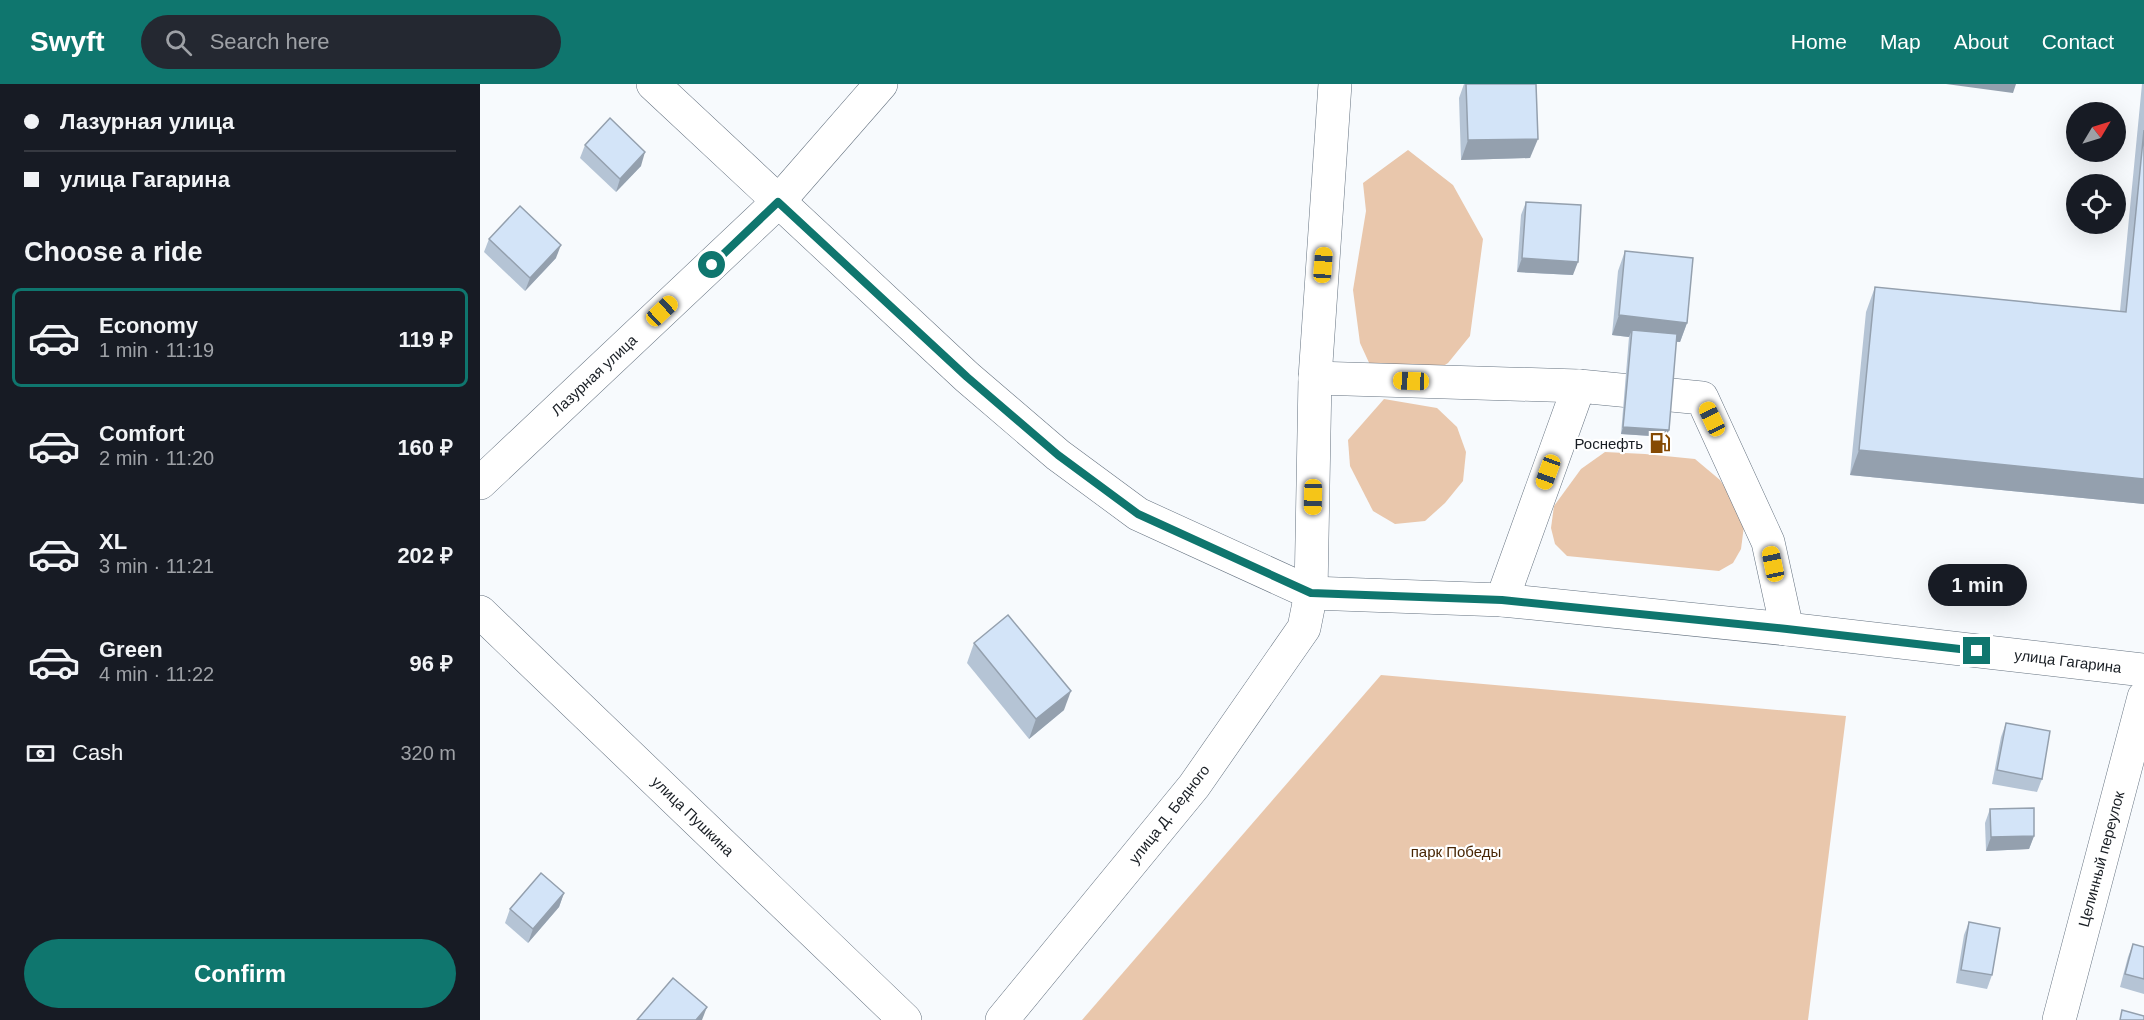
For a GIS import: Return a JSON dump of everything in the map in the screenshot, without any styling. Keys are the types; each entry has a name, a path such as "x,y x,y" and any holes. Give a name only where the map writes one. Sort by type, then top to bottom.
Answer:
{"street":[{"path":"653,84 967,377 1058,455 1138,514 1311,593"},
{"name":"Лазурная улица","path":"480,483 778,202 881,84"},
{"name":"улица Д. Бедного","path":"1002,1020 1194,786 1304,628 1311,593 1315,378 1335,84"},
{"path":"1315,378 1578,386 1702,398 1768,542 1787,629"},
{"path":"1502,600 1578,386"},
{"name":"улица Гагарина","path":"1311,593 1502,600 1787,629 2144,670"},
{"name":"улица Пушкина","path":"480,612 905,1020"},
{"name":"Целинный переулок","path":"2059,1020 2144,698"}],"green space":[{"path":"1408,150 1453,185 1483,239 1470,336 1448,363 1423,379 1371,367 1360,343 1353,290 1366,211 1363,183"},
{"path":"1384,399 1437,408 1457,427 1466,452 1463,481 1445,503 1425,521 1395,524 1373,511 1350,466 1348,440"},
{"path":"1605,452 1695,459 1720,480 1736,504 1744,526 1741,549 1733,563 1719,571 1567,556 1555,544 1551,528 1554,506 1581,469"},
{"name":"парк Победы","path":"1381,675 1846,716 1808,1020 1082,1020"}],"building":[{"path":"1466,84 1536,84 1538,139 1468,140"},
{"path":"610,118 645,152 620,179 585,145"},
{"path":"2144,130 2144,479 1859,450 1875,287 2126,312"},
{"path":"1526,202 1581,205 1578,262 1522,258"},
{"path":"520,206 561,245 530,278 489,239"},
{"path":"1625,251 1693,258 1687,323 1619,315"},
{"path":"1632,330 1677,334 1669,430 1623,427"},
{"path":"1008,615 1071,691 1036,719 974,643"},
{"path":"2006,723 2050,731 2042,779 1997,770"},
{"path":"2034,808 2034,836 1991,837 1990,809"},
{"path":"541,873 564,893 533,929 510,909"},
{"path":"1969,922 2000,928 1992,975 1961,970"},
{"path":"2133,944 2144,947 2144,979 2125,974"},
{"path":"673,978 707,1007 696,1020 637,1020"},
{"path":"2122,1010 2144,1016 2144,1020 2120,1020"}],"place":[{"name":"Роснефть","path":"1660,443"}],"route":[{"path":"712,265 778,202 967,377 1058,455 1138,514 1311,593 1397,598 1502,600 1977,651"}]}
